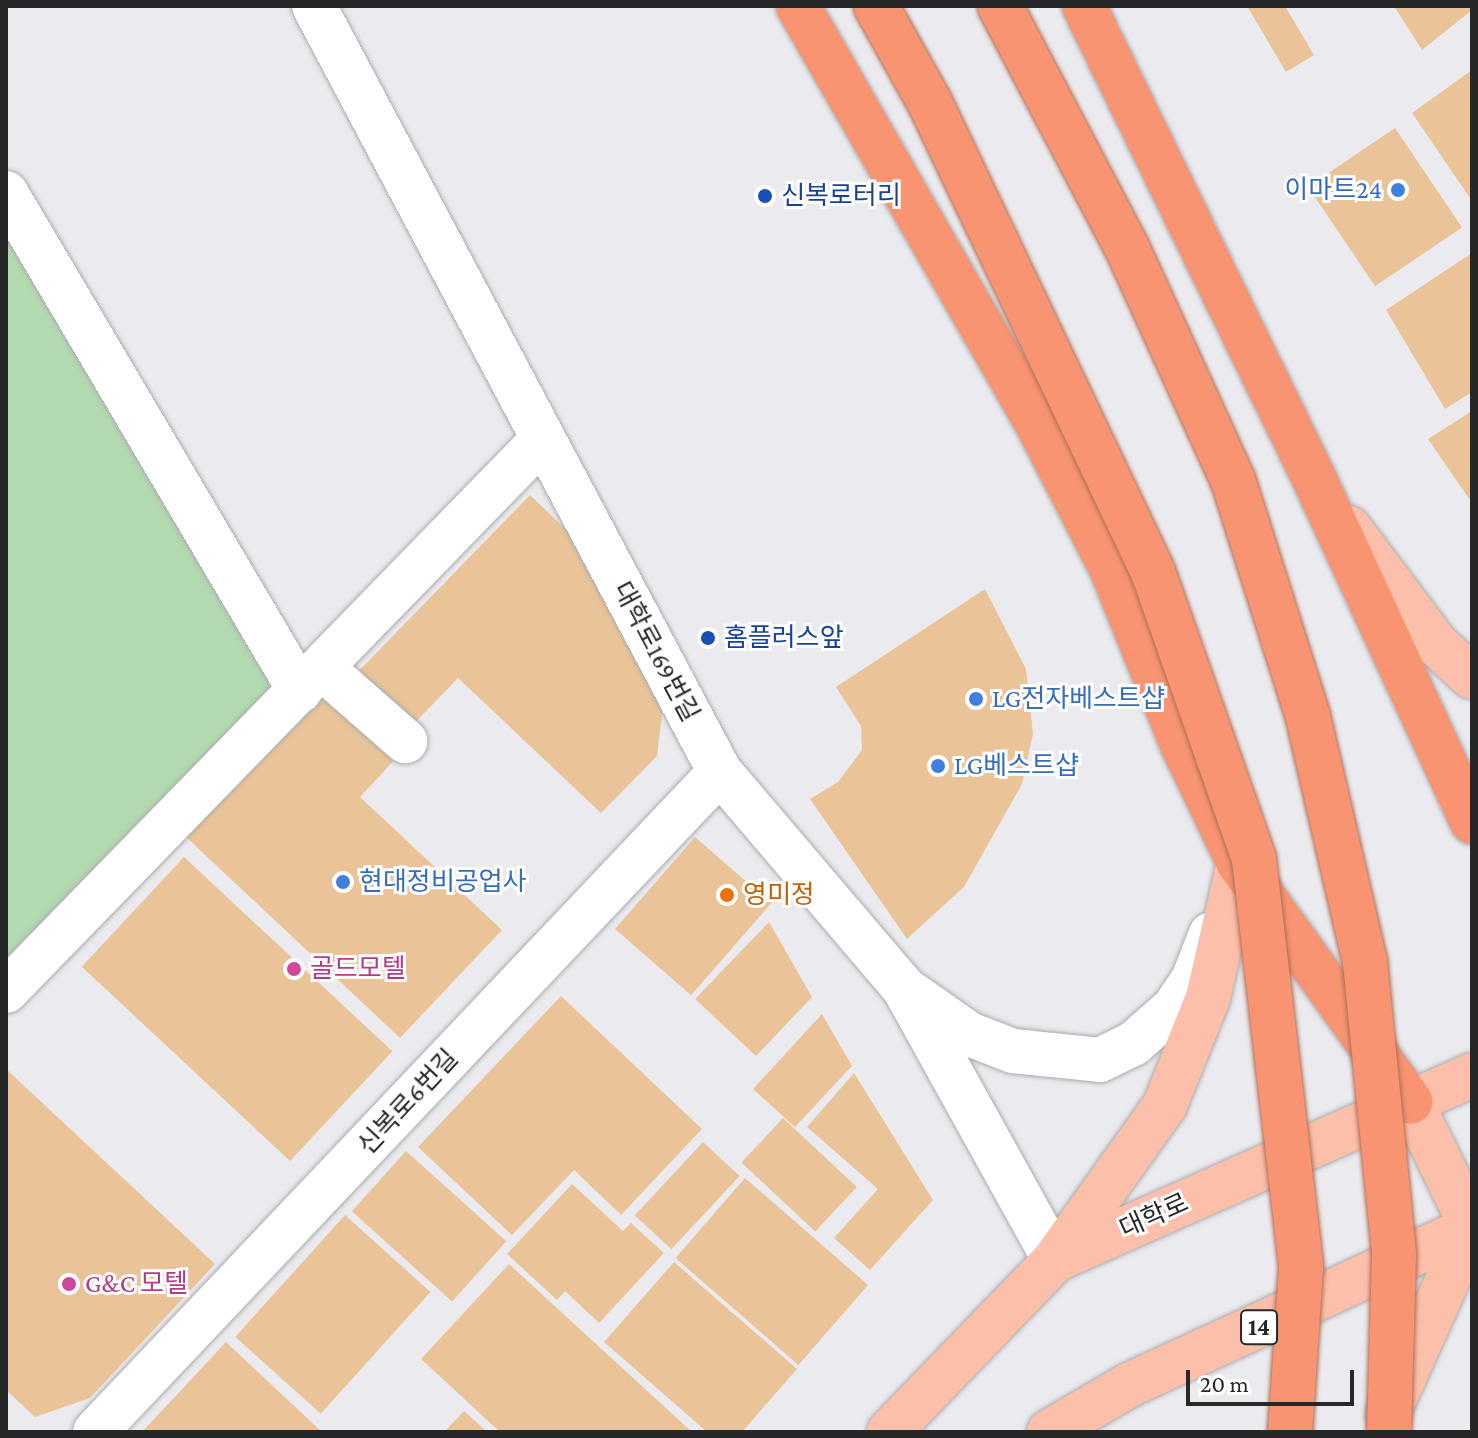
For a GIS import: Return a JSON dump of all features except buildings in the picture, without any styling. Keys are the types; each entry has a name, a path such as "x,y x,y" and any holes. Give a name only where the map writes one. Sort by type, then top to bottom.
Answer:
{"highway":[{"path":"798,6 1040,429 1112,570 1182,744 1239,863 1411,1102"},
{"path":"876,6 930,103 1153,572 1254,859 1301,1268 1290,1432"},
{"path":"1000,6 1128,250 1233,480 1308,717 1365,962 1394,1255 1389,1432"},
{"path":"1084,6 1313,476 1472,822"}],"main road":[{"path":"1313,476 1393,590 1437,645 1472,677"},
{"path":"1055,1260 1165,1105 1208,998 1239,863"},
{"name":"대학로","path":"889,1432 1055,1260 1472,1075"},
{"path":"1380,1432 1472,1226 1411,1102"},
{"name":"14","path":"1049,1432 1129,1385 1472,1226"}],"street":[{"name":"대학로169번길","path":"314,6 720,772 904,988 1055,1260"},
{"path":"6,193 311,679 405,741"},
{"path":"6,991 543,439"},
{"name":"신복로6번길","path":"95,1432 720,772"},
{"path":"904,988 969,1034 1013,1051 1100,1060 1133,1044 1174,1008 1193,980 1239,863"}],"green space":[{"path":"6,193 300,691 6,991"}],"place":[{"name":"이마트24","path":"1398,190"},
{"name":"신복로터리","path":"765,196"},
{"name":"홈플러스앞","path":"708,638"},
{"name":"LG전자베스트샵","path":"976,699"},
{"name":"LG베스트샵","path":"938,766"},
{"name":"현대정비공업사","path":"343,882"},
{"name":"영미정","path":"727,895"},
{"name":"골드모텔","path":"294,969"},
{"name":"G&C 모텔","path":"69,1284"}]}
